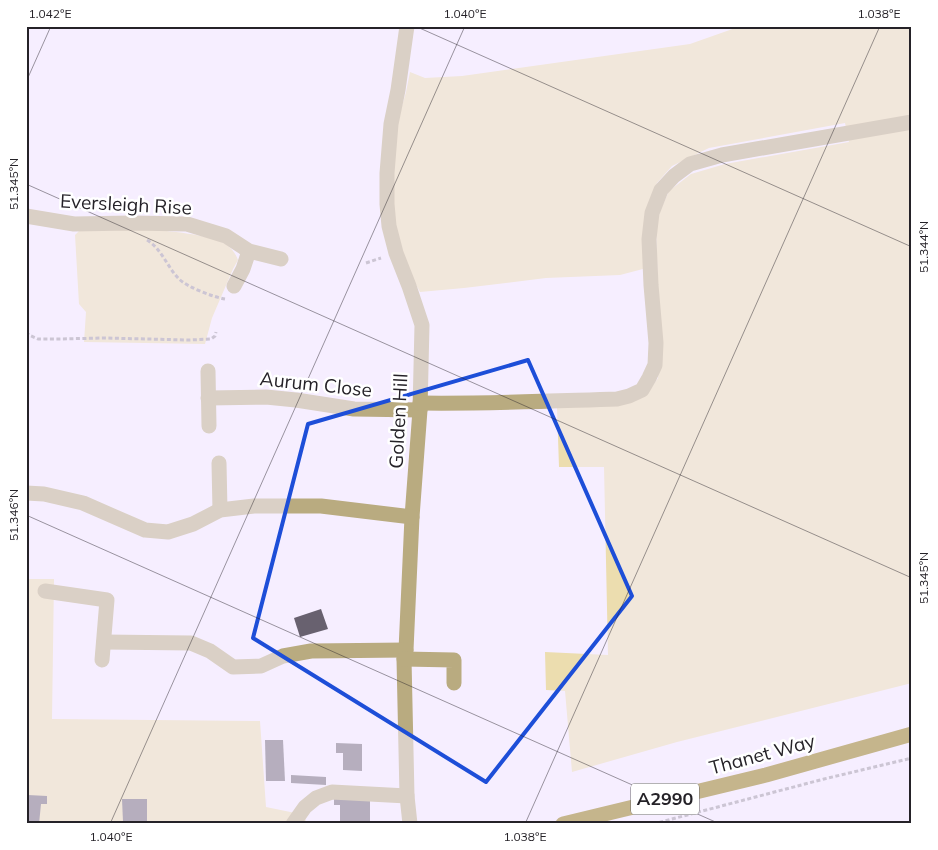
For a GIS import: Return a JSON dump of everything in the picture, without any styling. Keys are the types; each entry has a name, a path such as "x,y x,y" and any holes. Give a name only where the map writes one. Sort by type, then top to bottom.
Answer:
{"main road":[{"name":"Thanet Way","path":"564,824 766,775 912,734"}],"street":[{"name":"Golden Hill","path":"407,26 391,124 387,173 387,204 389,226 396,253 422,325 420,407 405,654 407,796 410,824"},
{"name":"Aurum Close","path":"208,398 266,397 354,409 539,401 617,400 629,396 642,390 655,365 656,343 649,240 652,213 660,190 674,176 690,164 722,155 912,122"},
{"name":"Eversleigh Rise","path":"26,216 74,224 187,224 226,236 248,251 281,259"},
{"path":"234,286 243,269 248,251"},
{"path":"208,371 208,426"},
{"path":"219,463 220,510"},
{"path":"26,492 83,503 145,530 168,532 193,524 220,510 254,506 321,506 412,517"},
{"path":"45,591 107,600 102,660"},
{"path":"104,642 191,642 210,651 233,667 261,666 283,656 311,651 405,654 454,660 454,682"},
{"path":"293,824 305,807 316,798 332,792 407,796"}],"path":[{"path":"144,238 156,247 178,279 188,286 226,300"},
{"path":"26,332 38,339 57,340 105,338 211,339 215,336 216,332"},
{"path":"653,824 912,758"}],"highlighted area":[{"path":"528,360 632,596 486,782 253,638 308,424"}],"shaded area":[{"path":"741,26 912,26 912,683 677,742 572,772 565,691 546,690 545,652 608,655 604,467 559,467 557,408 648,392 658,378 660,350 656,228 660,211 669,191 691,174 725,164 849,142 845,123 709,148 672,166 657,183 645,213 643,269 620,275 546,278 420,292 406,267 394,227 393,137 410,72 425,78 462,76 690,44"},
{"path":"146,229 188,234 220,241 227,245 236,256 238,260 212,318 205,344 84,342 86,312 79,304 75,235 79,231"},
{"path":"26,579 54,579 52,719 260,721 266,807 305,815 306,824 26,824"}],"building":[{"path":"321,609 328,629 300,637 294,618"},
{"path":"265,740 283,740 285,781 266,781"},
{"path":"336,743 362,744 362,771 343,770 343,753 336,753"},
{"path":"291,775 326,777 326,785 291,783"},
{"path":"28,795 47,796 47,804 41,804 39,824 26,824"},
{"path":"334,797 370,799 370,823 340,822 340,805 334,805"},
{"path":"122,799 147,799 147,821 123,822"}]}
